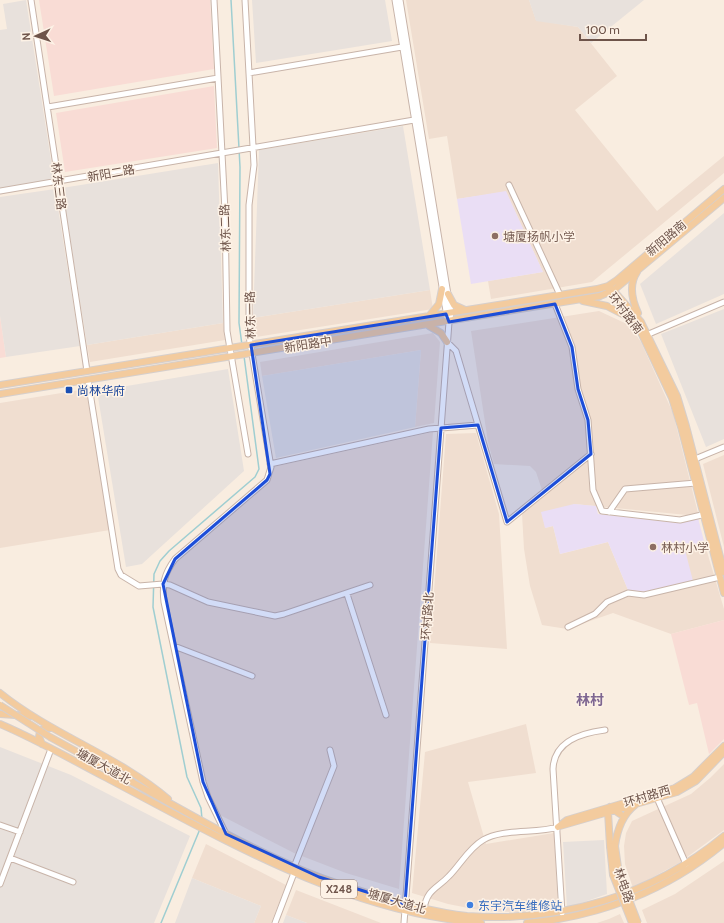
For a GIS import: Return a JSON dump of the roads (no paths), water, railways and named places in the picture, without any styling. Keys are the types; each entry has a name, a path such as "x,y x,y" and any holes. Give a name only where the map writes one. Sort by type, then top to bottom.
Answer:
{"main road":[{"name":"新阳路南","path":"608,286 724,189"},
{"name":"新阳路南","path":"612,291 724,198"},
{"path":"638,270 633,279 632,292 639,323"},
{"name":"新阳路中","path":"0,385 608,286"},
{"name":"环村路南","path":"608,286 639,323 677,396 695,459 706,514"},
{"path":"429,316 439,304 442,289"},
{"name":"新阳路中","path":"0,394 574,301 612,291"},
{"path":"448,294 454,304 467,310"},
{"path":"574,301 606,306 639,323"},
{"path":"425,326 438,330 447,342"},
{"name":"环村路南","path":"646,335 677,412 722,574 724,593"},
{"path":"0,693 52,728 138,776 152,785 175,805"},
{"path":"0,705 19,707"},
{"name":"塘厦大道北","path":"0,705 39,730 294,870"},
{"path":"0,714 34,717"},
{"name":"塘厦大道北","path":"0,724 42,744 205,831 294,870 440,918 481,923"},
{"path":"42,744 39,737 40,731 46,728 52,728"},
{"name":"环村路西","path":"613,812 685,782 702,769 724,746"},
{"name":"环村路西","path":"558,826 567,820 613,812 687,787 705,773 724,752"},
{"name":"林电路","path":"636,804 626,814 613,846 619,874 638,923"},
{"path":"613,812 622,822"},
{"name":"林电路","path":"613,812 613,875 632,923"},
{"name":"塘厦大道北","path":"405,907 486,918 563,918 595,905 632,893 665,877 686,864 724,836"},
{"name":"塘厦大道北","path":"526,923 563,918 618,904 652,890 684,872 724,843"}],"street":[{"name":"林东三路","path":"31,0 87,371"},
{"name":"林东二路","path":"214,0 222,153 228,331 233,348 248,454"},
{"name":"林东一路","path":"163,584 166,572 175,559 267,480 270,474 270,464 248,345 249,205 254,175 245,0"},
{"path":"395,0 442,289 449,313"},
{"path":"400,0 448,294 449,313"},
{"path":"249,73 402,47"},
{"path":"48,107 218,78"},
{"name":"新阳二路","path":"0,191 414,120"},
{"path":"508,185 560,295"},
{"path":"646,335 724,302"},
{"path":"555,304 572,347 578,389 588,420 593,490 602,511 680,520 706,514"},
{"name":"环村路北","path":"404,923 449,313"},
{"path":"447,342 456,351 507,522 591,454"},
{"path":"88,380 118,569 125,579 139,586 156,584 170,585 208,602 267,615 284,614 370,585"},
{"path":"270,464 441,428 478,424"},
{"path":"695,459 724,448"},
{"path":"609,512 625,489 696,483"},
{"path":"568,627 595,614 607,602 628,593 644,595 722,574"},
{"path":"163,584 164,602 203,782 226,834"},
{"path":"347,594 386,715"},
{"path":"174,646 252,676"},
{"path":"563,918 553,769 557,751 583,733 604,730"},
{"path":"0,884 51,749"},
{"path":"275,923 334,766 330,750"},
{"path":"657,798 686,864"},
{"path":"0,825 20,832"},
{"name":"环村路西","path":"424,909 425,901 430,892 448,877 482,841 498,835 558,826"},
{"path":"10,858 73,882"}],"waterway":[{"path":"231,0 240,167 239,323 242,345"},
{"path":"202,819 201,808 187,777 153,607 154,574 160,561 169,551 255,477 259,469 244,356"},
{"path":"161,923 200,829"}],"place":[{"name":"塘厦扬帆小学","path":"495,236"},
{"name":"尚林华府","path":"69,390"},
{"name":"林村小学","path":"653,547"},
{"name":"东宇汽车维修站","path":"470,905"}],"district":[{"name":"林村","path":"590,700"}]}
